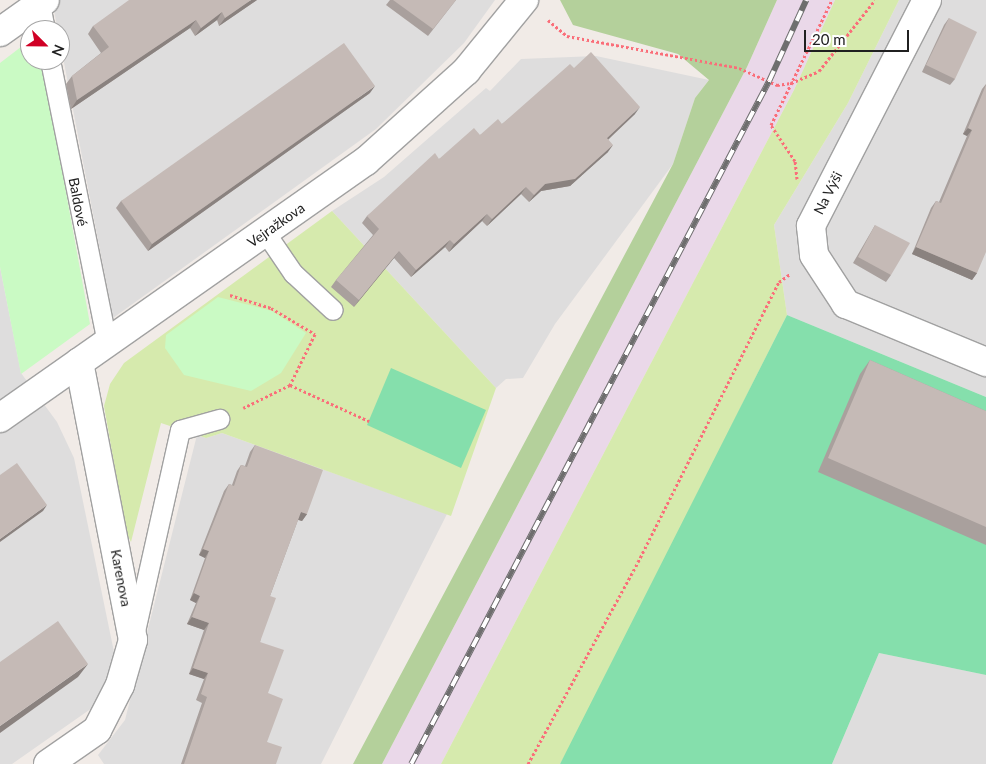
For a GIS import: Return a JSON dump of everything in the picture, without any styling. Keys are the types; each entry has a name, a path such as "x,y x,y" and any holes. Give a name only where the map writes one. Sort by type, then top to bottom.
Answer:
{"street":[{"name":"Vejražkova","path":"0,418 366,161 466,72 524,0"},
{"name":"Na Výši","path":"927,0 811,226 814,255 846,304 986,362"},
{"path":"0,32 43,11"},
{"name":"Karenova","path":"48,764 97,730 120,685 134,640 79,362"}],"lane":[{"name":"Baldové","path":"52,70 106,343"},
{"path":"265,232 293,273 333,310"},
{"path":"134,640 180,430 219,419"}],"path":[{"path":"524,0 567,36 739,68 777,85 790,83 818,71 875,0"},
{"path":"796,185 795,161 772,125 790,83 832,0"},
{"path":"528,764 638,562 779,282 814,255"},
{"path":"191,284 271,308 315,334 290,385 219,419"},
{"path":"290,385 369,421"}],"shaded area":[{"path":"52,0 495,0 464,43 376,129 113,318 65,70 70,70 70,20 56,20"},
{"path":"777,0 835,0 794,90 441,764 382,764 747,67"},
{"path":"899,0 986,0 986,397 787,315 774,225 848,103"},
{"path":"596,56 709,80 695,98 673,164 555,324 523,378 506,379 496,388 332,211 384,177 486,88 490,91 521,59"},
{"path":"0,267 21,373 57,422 74,458 114,652 113,672 106,692 92,708 12,764 0,764"},
{"path":"222,433 447,514 321,764 104,764 98,755 125,720 197,435 206,438"},
{"path":"879,653 986,675 986,764 832,764"}],"green space":[{"path":"560,0 777,0 747,67 382,764 353,764 673,164 695,98 709,80 678,54 573,25"},
{"path":"835,0 899,0 848,103 774,225 787,315 576,736 560,764 441,764 794,90"},
{"path":"20,48 20,70 42,70 90,324 21,374 0,267 0,63"},
{"path":"332,211 496,388 451,516 222,433 206,438 161,423 131,542 126,532 104,406 110,384 124,363"},
{"path":"218,297 272,311 306,333 281,373 251,391 184,375 165,348 166,335"},
{"path":"787,315 986,397 986,675 879,653 832,764 560,764"},
{"path":"391,368 486,410 461,468 367,425"}],"building":[{"path":"129,0 251,0 225,18 222,12 201,28 196,20 77,100 72,76 109,47 93,26"},
{"path":"393,0 456,0 433,29"},
{"path":"949,18 977,32 955,79 926,65"},
{"path":"344,43 375,86 152,244 121,201"},
{"path":"591,52 640,107 607,138 613,145 575,179 545,184 534,195 526,187 492,219 487,214 454,244 450,240 416,270 399,251 359,300 336,280 379,229 367,216 435,153 439,159 474,128 480,135 498,119 502,124 570,64 574,68"},
{"path":"986,85 986,252 977,273 916,247 936,201 941,203 972,130 968,128"},
{"path":"875,225 910,243 891,275 858,257"},
{"path":"870,360 986,411 986,527 828,458"},
{"path":"255,445 323,470 307,514 301,512 270,596 276,598 260,642 284,650 268,693 283,699 267,742 282,747 276,764 184,764 207,697 201,694 208,673 193,668 209,623 192,617 200,596 194,593 209,551 203,549 229,484 234,486 241,465 247,467"},
{"path":"17,463 47,505 0,539 0,475"},
{"path":"58,621 88,664 0,726 0,662"}],"railway":[{"path":"411,764 769,81 806,0"}]}
